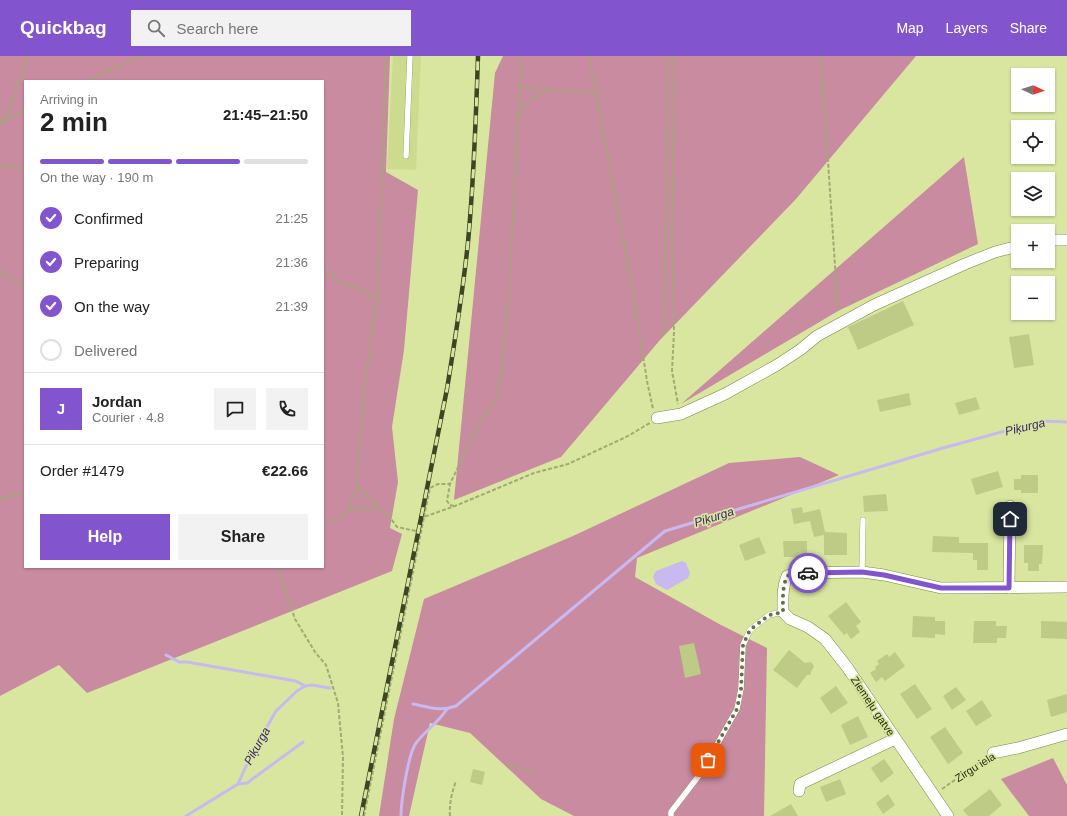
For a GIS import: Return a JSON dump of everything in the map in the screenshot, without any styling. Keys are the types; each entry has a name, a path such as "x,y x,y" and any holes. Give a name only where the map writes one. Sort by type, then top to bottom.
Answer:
{"street":[{"path":"1055,240 1067,240"},
{"path":"657,418 681,414 725,394 777,365 800,350 817,336 874,305 965,264 995,252 1011,248"},
{"path":"1009,588 1010,506"},
{"path":"783,612 784,584 787,576 796,573 862,572 884,575 941,588 1067,587"},
{"name":"Ziemeļu gatve","path":"783,612 790,619 808,627 825,639 847,667 948,816"},
{"name":"Zirgu iela","path":"993,753 1018,748 1067,734"},
{"path":"799,790 800,784 895,739"}],"lane":[{"path":"406,156 410,56"},
{"path":"862,572 863,520"},
{"path":"670,816 671,812 701,773 737,709 741,689 743,645 750,630 769,615 783,612"}],"path":[{"path":"1,122 22,77 27,56"},
{"path":"89,80 144,56"},
{"path":"324,523 341,518 349,509 351,498 357,488 364,392 377,299 386,56"},
{"path":"455,506 450,505 447,501 450,484 477,427 496,400 502,371 508,306 519,86 522,56"},
{"path":"424,517 455,506 534,473 568,464 626,437 657,418 652,404 632,284 589,56"},
{"path":"664,335 668,56"},
{"path":"675,56 672,234 674,332 672,371 681,414"},
{"path":"821,56 838,311"},
{"path":"519,86 549,90 596,93"},
{"path":"518,115 531,100 549,90"},
{"path":"1,122 24,110"},
{"path":"0,166 24,166"},
{"path":"324,269 339,282 377,299"},
{"path":"0,271 24,285"},
{"path":"364,816 430,488 438,484 450,484"},
{"path":"357,488 372,498 378,508 389,516 397,526 421,532"},
{"path":"0,499 24,493"},
{"path":"349,509 378,508"},
{"path":"280,568 281,579 295,620 315,652 326,665 338,703 343,757 342,816"},
{"name":"Zirgu iela","path":"933,794 993,753"},
{"path":"508,764 533,772"},
{"path":"450,816 452,792 456,781"}],"shaded area":[{"path":"0,56 390,56 386,172 418,190 404,350 392,427 398,482 390,528 402,534 392,571 87,693 59,665 0,696"},
{"path":"393,56 421,56 416,170 387,169"},
{"path":"503,56 916,56 796,199 660,340 561,457 454,500 495,73"},
{"path":"964,157 978,244 838,311 681,404"},
{"path":"800,457 839,475 637,558 635,577 721,625 767,648 764,816 574,816 541,799 470,733 430,723 409,816 379,816 394,719 424,599 573,536 729,463"},
{"path":"682,561 686,563 690,573 688,578 667,590 656,584 653,577 656,571"},
{"path":"1053,758 1067,785 1067,816 1029,816 1001,779"}],"building":[{"path":"903,301 914,325 858,350 848,327"},
{"path":"1029,334 1034,365 1014,368 1009,337"},
{"path":"909,393 911,405 880,412 877,400"},
{"path":"976,397 980,409 959,415 955,403"},
{"path":"998,471 1003,487 976,495 971,479"},
{"path":"1021,475 1038,475 1038,493 1021,493 1021,490 1014,490 1014,479 1021,479"},
{"path":"886,494 888,511 864,512 863,496"},
{"path":"802,507 803,513 820,509 825,532 847,533 847,555 824,555 824,535 814,537 810,521 794,524 791,509"},
{"path":"933,536 959,537 959,543 988,543 988,570 977,570 977,560 973,560 973,553 932,552"},
{"path":"759,537 766,553 745,561 739,545"},
{"path":"783,541 807,541 807,557 784,557"},
{"path":"1024,545 1043,545 1042,564 1039,564 1039,571 1028,571 1028,563 1024,563"},
{"path":"846,602 861,622 856,626 860,632 851,639 847,633 844,635 828,616"},
{"path":"913,616 935,617 935,621 945,621 945,635 935,634 935,638 912,637"},
{"path":"974,621 996,621 996,626 1007,626 1006,638 997,638 997,643 973,643"},
{"path":"1041,621 1067,622 1067,639 1041,638"},
{"path":"694,643 701,674 685,678 679,646"},
{"path":"789,650 805,663 811,662 814,666 810,675 807,675 797,688 773,670"},
{"path":"895,652 905,666 885,681 882,677 876,682 870,673 876,669 875,667 879,664 877,661 887,654 889,657"},
{"path":"915,684 932,709 917,719 900,694"},
{"path":"836,686 848,703 831,714 820,698"},
{"path":"956,687 966,700 952,710 943,696"},
{"path":"1067,694 1067,712 1051,717 1047,700"},
{"path":"982,700 992,716 976,726 966,711"},
{"path":"858,716 868,737 850,745 841,725"},
{"path":"945,727 963,753 948,764 930,737"},
{"path":"884,759 894,773 881,783 871,768"},
{"path":"473,769 485,772 482,785 470,782"},
{"path":"840,779 846,794 826,802 820,787"},
{"path":"990,789 1002,805 989,816 968,816 963,810"},
{"path":"888,794 895,805 883,814 876,803"},
{"path":"791,804 798,816 770,816"}],"waterway":[{"name":"Piķurga","path":"413,704 440,709 456,706 665,531 943,448 1042,421 1067,422"},
{"path":"166,655 179,662 187,662 296,681 305,686"},
{"name":"Piķurga","path":"186,816 238,784 253,751 276,711 297,691 305,686 312,685 330,688"},
{"path":"401,816 402,800 410,757 413,749 416,743 440,719 447,709"},
{"path":"238,784 247,783 303,742"}],"railway":[{"path":"361,816 447,389 456,334 464,279 470,219 478,56"}],"way so far":[{"path":"708,760 737,709 741,689 743,645 750,630 769,615 783,612 783,593 787,576 796,573 808,573"}],"route":[{"path":"808,573 862,572 884,575 941,588 1009,588 1010,519"}]}
